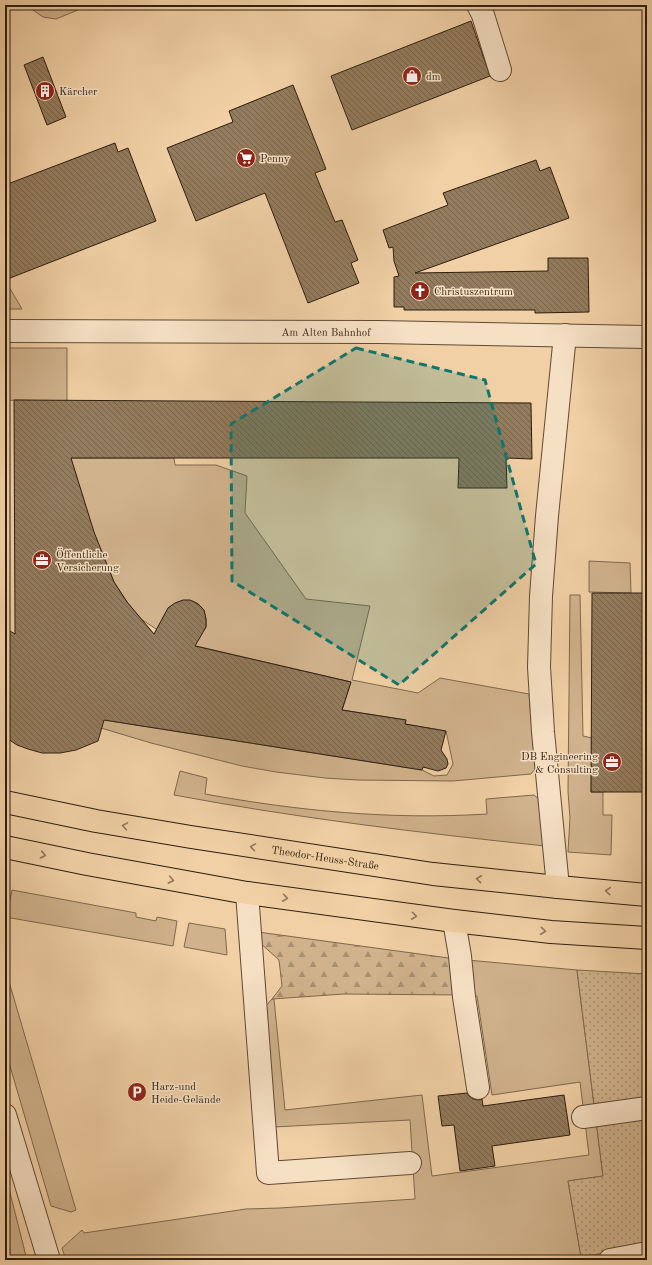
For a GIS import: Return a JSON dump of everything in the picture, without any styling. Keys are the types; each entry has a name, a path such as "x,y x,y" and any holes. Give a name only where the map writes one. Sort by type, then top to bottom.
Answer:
{"main road":[{"name":"Theodor-Heuss-Straße","path":"5,802 96,821 191,837 433,874 558,887 647,894"},
{"path":"5,847 87,864 247,893 454,922 551,932 647,938"}],"street":[{"path":"478,5 483,15 500,70"},
{"name":"Am Alten Bahnhof","path":"5,332 379,332 647,337"},
{"path":"558,887 542,732 539,668 541,596 566,335"},
{"path":"247,893 268,1173 410,1163"},
{"path":"454,922 459,948 464,997 478,1088"},
{"path":"583,1117 647,1108"},
{"path":"6,1124 49,1260"},
{"path":"610,1260 647,1254"}],"highlighted area":[{"path":"356,348 485,380 536,564 399,685 232,581 231,424"}],"green space":[{"path":"29,5 90,5 56,19 43,17 30,8"},
{"path":"5,280 22,309 5,309"},
{"path":"5,348 67,348 67,401 5,401"},
{"path":"61,458 174,458 175,465 216,465 247,476 245,513 306,599 370,606 352,680 418,693 440,678 529,694 535,769 531,774 453,781 357,780 325,778 242,766 151,743 101,728 104,720 422,770 434,776 447,775 453,764 446,731 405,724 406,720 342,710 351,682 192,645 206,627 205,614 199,604 189,600 178,602 168,608 172,638 141,619 127,602 114,582"},
{"path":"589,561 630,563 631,593 589,592"},
{"path":"570,595 580,595 583,736 592,738 591,792 603,792 603,815 612,815 611,855 568,852 570,818 568,792"},
{"path":"180,771 207,778 205,794 275,805 345,813 416,816 487,814 486,799 534,795 539,799 545,846 359,824 266,811 174,795"},
{"path":"12,890 136,913 136,917 156,921 157,917 177,921 173,946 5,917 5,899 10,900"},
{"path":"189,923 225,929 227,955 184,947"},
{"path":"258,932 456,959 460,995 344,994 272,999 282,986 279,960 259,942"},
{"path":"456,959 577,970 603,1176 568,1181 581,1257 561,1260 66,1260 62,1248 82,1230 84,1233 246,1209 415,1199 410,1120 273,1127 263,1009 272,999 274,999 285,1110 422,1095 432,1176 589,1155 580,1082 492,1095 477,996 460,995"},
{"path":"5,968 76,1210 71,1212 51,1206 5,1049"},
{"path":"577,970 647,974 647,1246 581,1257 568,1181 603,1176"},
{"path":"5,1173 27,1260 5,1259"}],"building":[{"name":"dm","path":"471,21 490,76 352,130 331,76"},
{"name":"Kärcher","path":"43,57 66,117 47,125 24,65"},
{"name":"Penny","path":"293,85 326,169 315,173 335,222 342,220 358,260 351,263 359,283 308,303 265,193 196,221 167,148 233,122 229,111"},
{"path":"115,143 118,152 128,148 156,221 5,280 5,185"},
{"path":"536,160 540,171 550,167 569,218 415,273 548,271 548,258 588,258 589,312 535,313 535,310 404,310 404,307 394,307 394,277 399,276 394,261 393,247 389,248 383,230 448,205 443,193"},
{"path":"14,400 531,403 532,459 506,458 507,488 458,488 459,458 71,458 94,532 114,582 127,602 154,634 168,608 183,600 190,600 198,604 204,610 206,619 206,627 195,646 351,682 342,710 406,720 405,724 446,731 441,750 447,759 448,764 446,768 438,771 423,767 422,770 104,720 98,741 76,750 60,753 42,753 28,749 17,745 5,737 5,628 15,634"},
{"path":"592,593 647,593 647,792 591,792"},
{"path":"467,1093 473,1099 482,1099 483,1106 564,1095 570,1135 492,1146 495,1166 460,1171 454,1125 442,1126 438,1096"}],"place":[{"name":"dm","path":"412,76"},
{"name":"Kärcher","path":"45,91"},
{"name":"Penny","path":"246,158"},
{"name":"Christuszentrum","path":"420,291"},
{"name":"Öffentliche Versicherung","path":"42,560"},
{"name":"DB Engineering & Consulting","path":"612,762"},
{"name":"Harz-und Heide-Gelände","path":"137,1092"}]}
